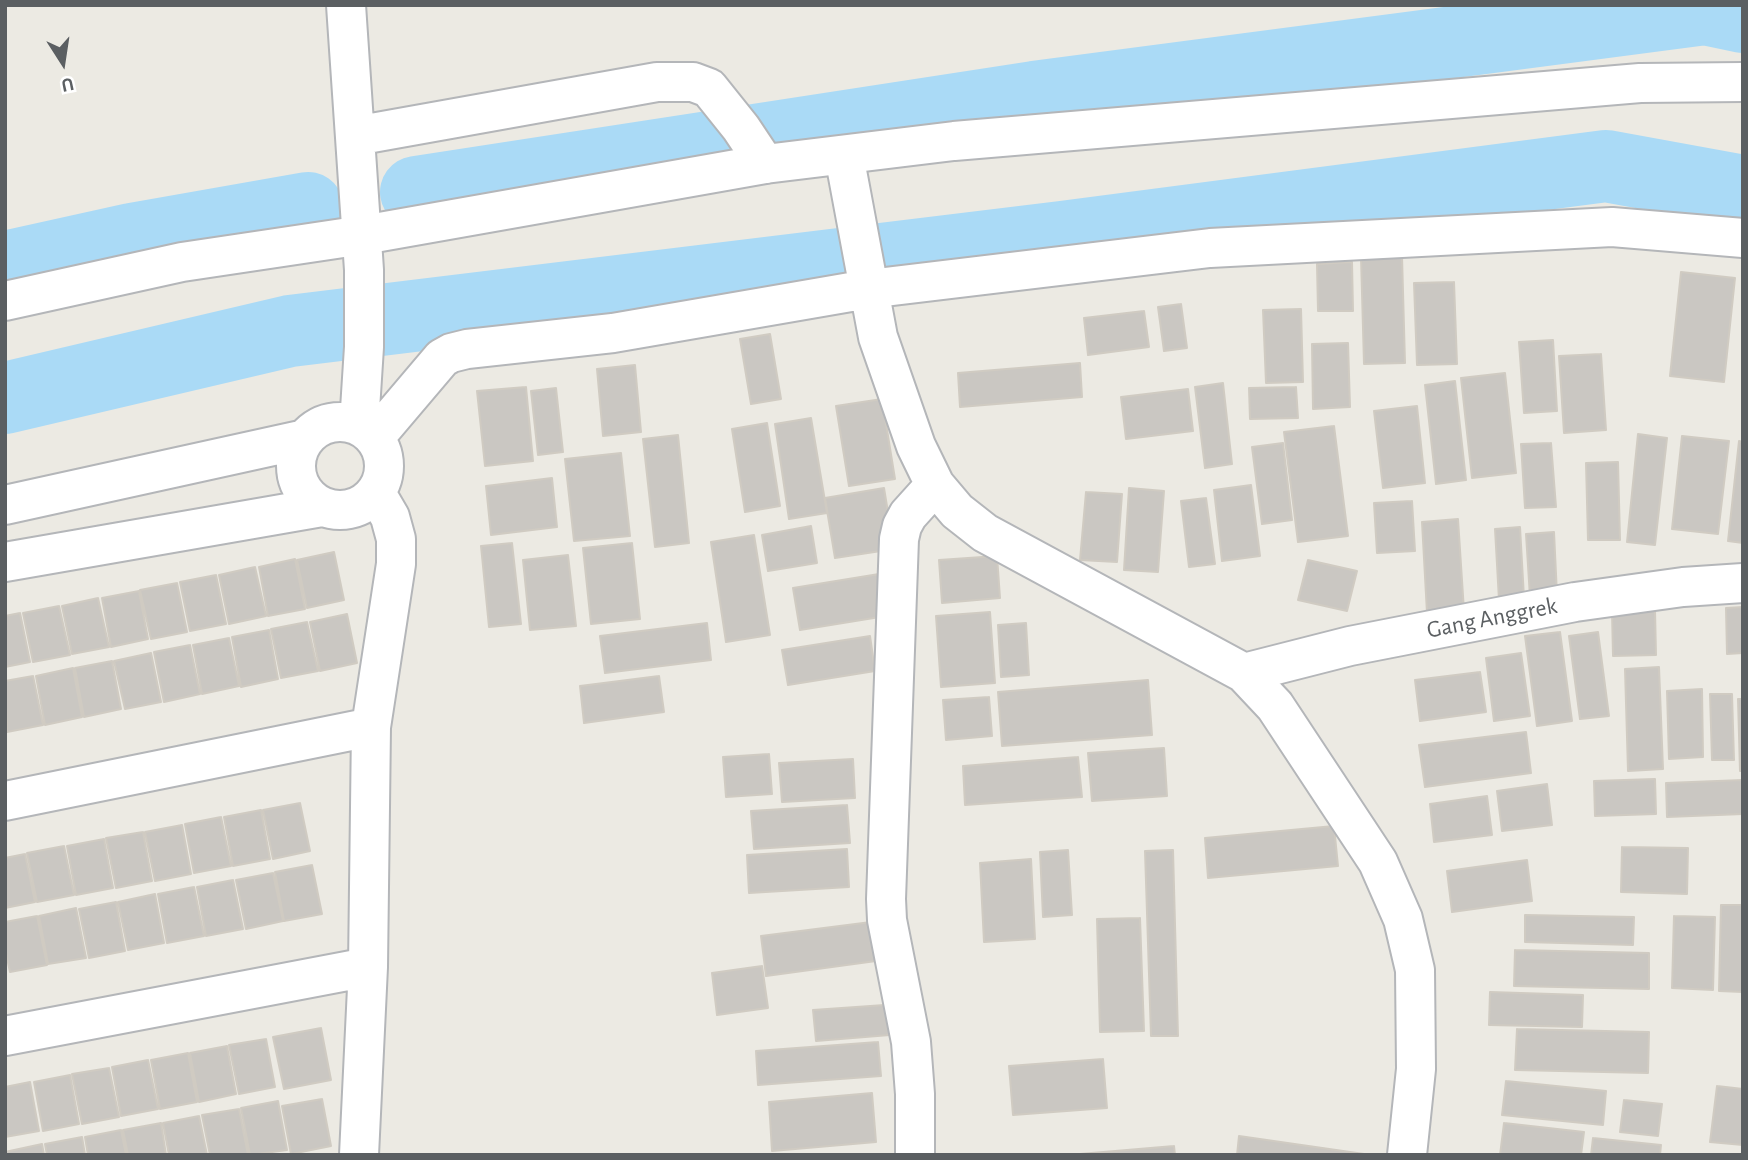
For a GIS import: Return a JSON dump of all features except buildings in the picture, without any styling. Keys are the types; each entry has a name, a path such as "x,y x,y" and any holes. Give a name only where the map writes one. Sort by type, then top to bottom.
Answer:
{"street":[{"path":"346,5 364,252 367,431"},
{"path":"355,136 657,82 693,82 709,88 754,147"},
{"path":"5,301 182,262 364,252 754,147 844,155 954,141 1640,83 1743,82"},
{"path":"844,155 878,337 916,446 935,485 957,511 985,533 1244,673 1275,706 1378,862 1403,919 1416,970 1416,1069 1407,1155"},
{"path":"367,431 442,358 452,353 467,349 613,333 866,278 1210,248 1612,227 1743,238"},
{"path":"344,422 367,431 383,450 383,480 376,493 365,503 352,509 336,511 311,500 302,489 295,464 305,439 316,429 329,423 344,422"},
{"path":"5,505 305,439"},
{"path":"915,1155 915,1094 911,1042 887,920 886,900 899,539 908,515 935,485"},
{"path":"359,1155 369,967 372,727 396,564 396,538 390,517 376,493"},
{"path":"5,562 322,507"},
{"name":"Gang Anggrek","path":"1244,673 1350,646 1574,602 1684,587 1743,583"},
{"path":"5,801 372,727"},
{"path":"5,1036 369,967"}],"waterway":[{"path":"416,192 1034,97 1705,9 1743,17"},
{"path":"5,398 290,331 1062,237 1606,166 1743,191"},
{"path":"5,267 132,239 308,208"}]}
